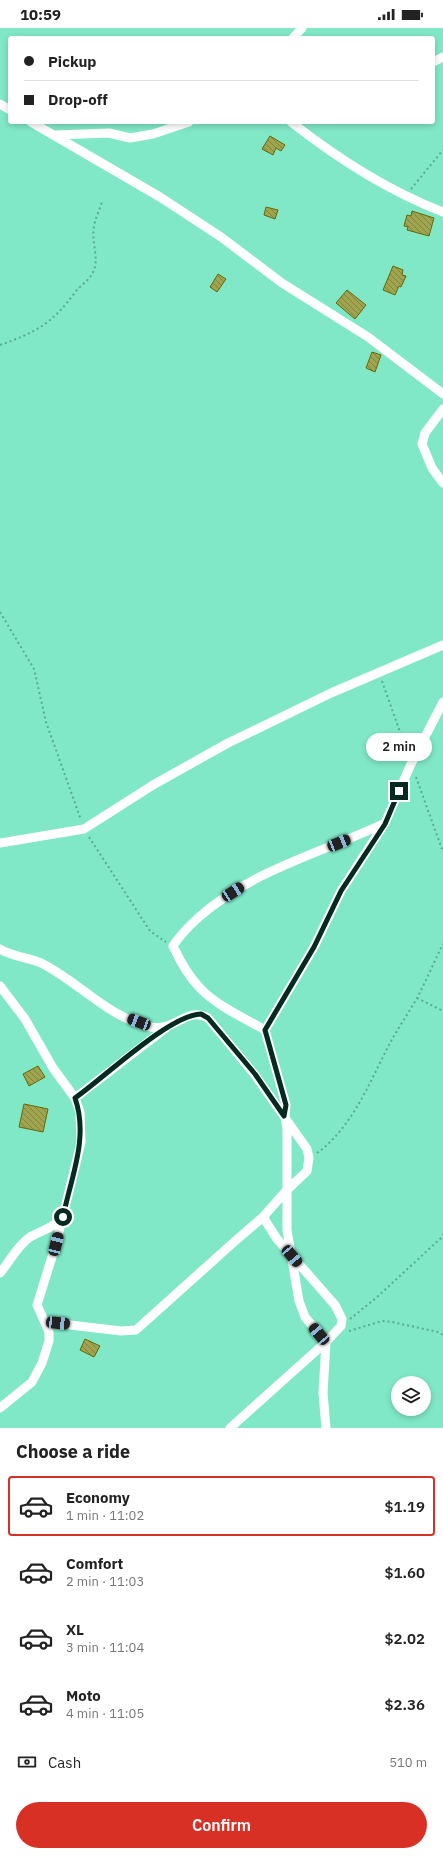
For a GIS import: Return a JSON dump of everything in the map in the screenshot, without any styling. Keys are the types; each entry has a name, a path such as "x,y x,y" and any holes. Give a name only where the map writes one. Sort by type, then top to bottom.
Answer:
{"street":[{"path":"295,36 302,28"},
{"path":"35,124 160,197 221,237 295,291 368,337 443,394"},
{"path":"56,135 109,133 130,138 154,134 183,124"},
{"path":"294,124 326,149 406,195 443,212"},
{"path":"443,409 425,433 422,444 432,468 443,483"},
{"path":"0,843 84,829 153,785 228,743 379,672 443,645"},
{"path":"265,1030 314,947 341,891 385,824 411,764 443,702"},
{"path":"326,1428 323,1393 326,1342 305,1317 299,1301 287,1230 287,1129 284,1116 286,1105 265,1030 219,1004 200,988 183,965 172,946 180,935 213,905 242,886 299,858 385,824"},
{"path":"0,949 45,965 100,1004 128,1018 149,1027 166,1027"},
{"path":"0,986 25,1020 53,1068 75,1098 80,1112 81,1142 63,1217 37,1305 49,1332 49,1341 42,1363 32,1382 0,1408"},
{"path":"45,1322 121,1331 136,1330 263,1217 286,1191 307,1171 309,1158 307,1149 255,1074 208,1018 201,1014 195,1014 166,1027 75,1098"},
{"path":"0,1274 31,1237 48,1230 63,1217"},
{"path":"230,1428 326,1342 338,1329 342,1319 335,1306 277,1239 263,1217"}],"path":[{"path":"406,195 443,150"},
{"path":"0,345 23,337 46,325 71,300 76,291 90,277 95,265 94,227 102,201"},
{"path":"0,612 34,669 46,722 84,829 150,931 172,946"},
{"path":"379,672 443,852"},
{"path":"309,1158 330,1143 348,1119 384,1058 389,1044 417,998 443,944"},
{"path":"417,998 443,1011"},
{"path":"338,1329 376,1298 441,1238 443,1234"},
{"path":"338,1329 349,1331 382,1321 438,1332 443,1335"}],"building":[{"path":"270,136 285,145 281,151 276,148 273,155 262,149"},
{"path":"266,207 278,210 275,219 264,215"},
{"path":"412,211 434,218 429,236 407,230 408,227 404,226 407,215 411,216"},
{"path":"393,266 403,270 402,275 406,276 395,295 383,290"},
{"path":"218,274 226,279 217,292 210,287"},
{"path":"347,290 366,305 355,319 336,303"},
{"path":"372,352 381,355 375,372 366,368"},
{"path":"38,1066 45,1077 29,1086 23,1074"},
{"path":"24,1104 48,1109 43,1132 19,1127"},
{"path":"85,1339 100,1346 94,1357 80,1350"}],"route":[{"path":"63,1217 81,1142 80,1112 75,1098 166,1027 188,1016 201,1014 208,1018 255,1074 284,1116 286,1105 265,1030 314,947 341,891 385,824 399,791"}]}
